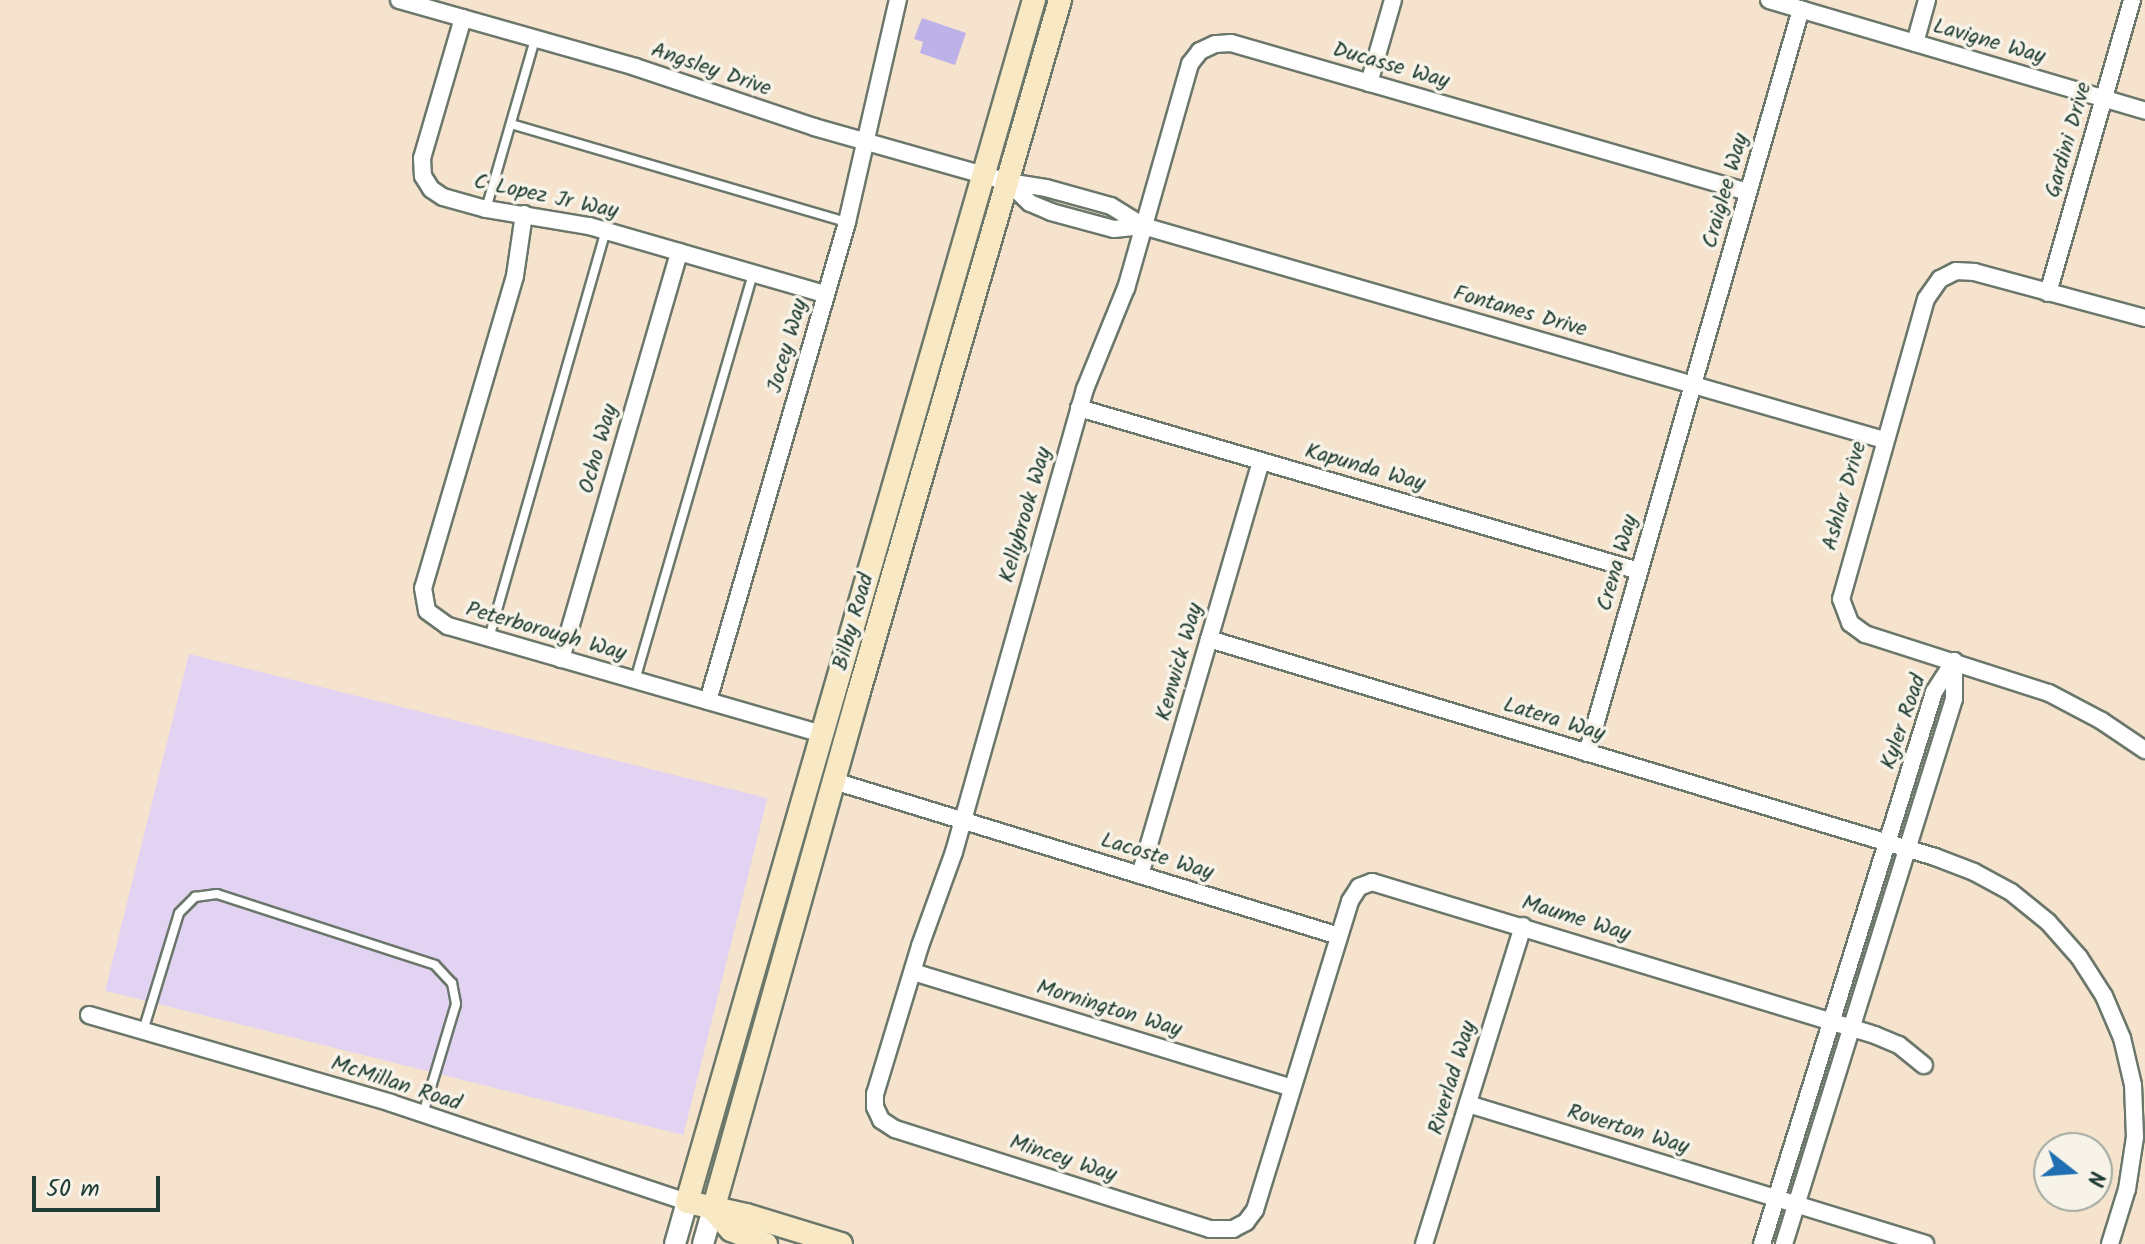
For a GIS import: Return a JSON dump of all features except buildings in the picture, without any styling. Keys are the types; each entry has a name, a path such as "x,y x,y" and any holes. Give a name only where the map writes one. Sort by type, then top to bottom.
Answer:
{"main road":[{"name":"Bilby Road","path":"687,1202 1034,0"},
{"name":"Bilby Road","path":"713,1210 1060,0"},
{"path":"687,1202 746,1215 841,1244"},
{"path":"713,1210 731,1230 766,1244"}],"street":[{"name":"Angsley Drive","path":"399,0 1008,182"},
{"name":"Jocey Way","path":"708,701 847,222 898,0"},
{"path":"1369,83 1393,0"},
{"name":"Lavigne Way","path":"1769,0 2145,111"},
{"path":"1915,43 1927,0"},
{"name":"Gardini Drive","path":"2048,293 2132,0"},
{"name":"Craiglee Way","path":"1692,385 1801,9"},
{"name":"C Lopez Jr Way","path":"463,18 421,167 426,184 437,194 486,209 606,231 825,294"},
{"name":"Ducasse Way","path":"1143,226 1190,64 1207,46 1231,43 1748,192"},
{"name":"Fontanes Drive","path":"1008,182 1033,185 1111,206 1143,226 1884,440"},
{"name":"Peterborough Way","path":"524,214 515,276 423,588 427,611 439,623 822,734"},
{"name":"Kellybrook Way","path":"963,820 1079,408 1118,308 1143,226"},
{"name":"Ocho Way","path":"561,659 679,252"},
{"name":"Ashlar Drive","path":"2145,318 1966,271 1940,279 1926,299 1843,583 1842,607 1850,623 1865,634 2062,699 2145,750"},
{"name":"Crena Way","path":"1587,753 1692,385"},
{"name":"Kapunda Way","path":"1079,408 1639,571"},
{"name":"Kenwick Way","path":"1140,875 1261,461"},
{"name":"Latera Way","path":"1209,639 1907,849 1974,872 2030,906 2064,939 2104,996 2128,1060 2135,1111 2132,1162 2110,1244"},
{"name":"Kyler Road","path":"1762,1244 1934,692 1954,661"},
{"name":"Kyler Road","path":"1784,1244 1954,699 1954,661"},
{"name":"Lacoste Way","path":"834,781 1339,936"},
{"name":"Mincey Way","path":"963,820 875,1094 875,1107 881,1120 895,1129 1210,1229 1233,1229 1246,1222 1255,1210 1339,936"},
{"name":"Maume Way","path":"1339,936 1353,893 1372,882 1888,1039 1924,1065"},
{"name":"Riverlad Way","path":"1424,1244 1523,926"},
{"name":"Mornington Way","path":"913,972 1292,1088"},
{"name":"McMillan Road","path":"89,1015 423,1114 687,1202"},
{"name":"Roverton Way","path":"1468,1104 1925,1244"},
{"name":"Bilby Road","path":"675,1244 687,1202"},
{"name":"Bilby Road","path":"703,1244 713,1210"}],"lane":[{"path":"486,209 535,39"},
{"path":"511,124 847,222"},
{"path":"488,638 606,231"},
{"path":"635,680 753,274"},
{"path":"143,1031 179,913 195,897 217,894 435,965 452,983 456,1004 423,1114"}],"shaded area":[{"path":"189,654 767,798 683,1135 105,991"}]}
